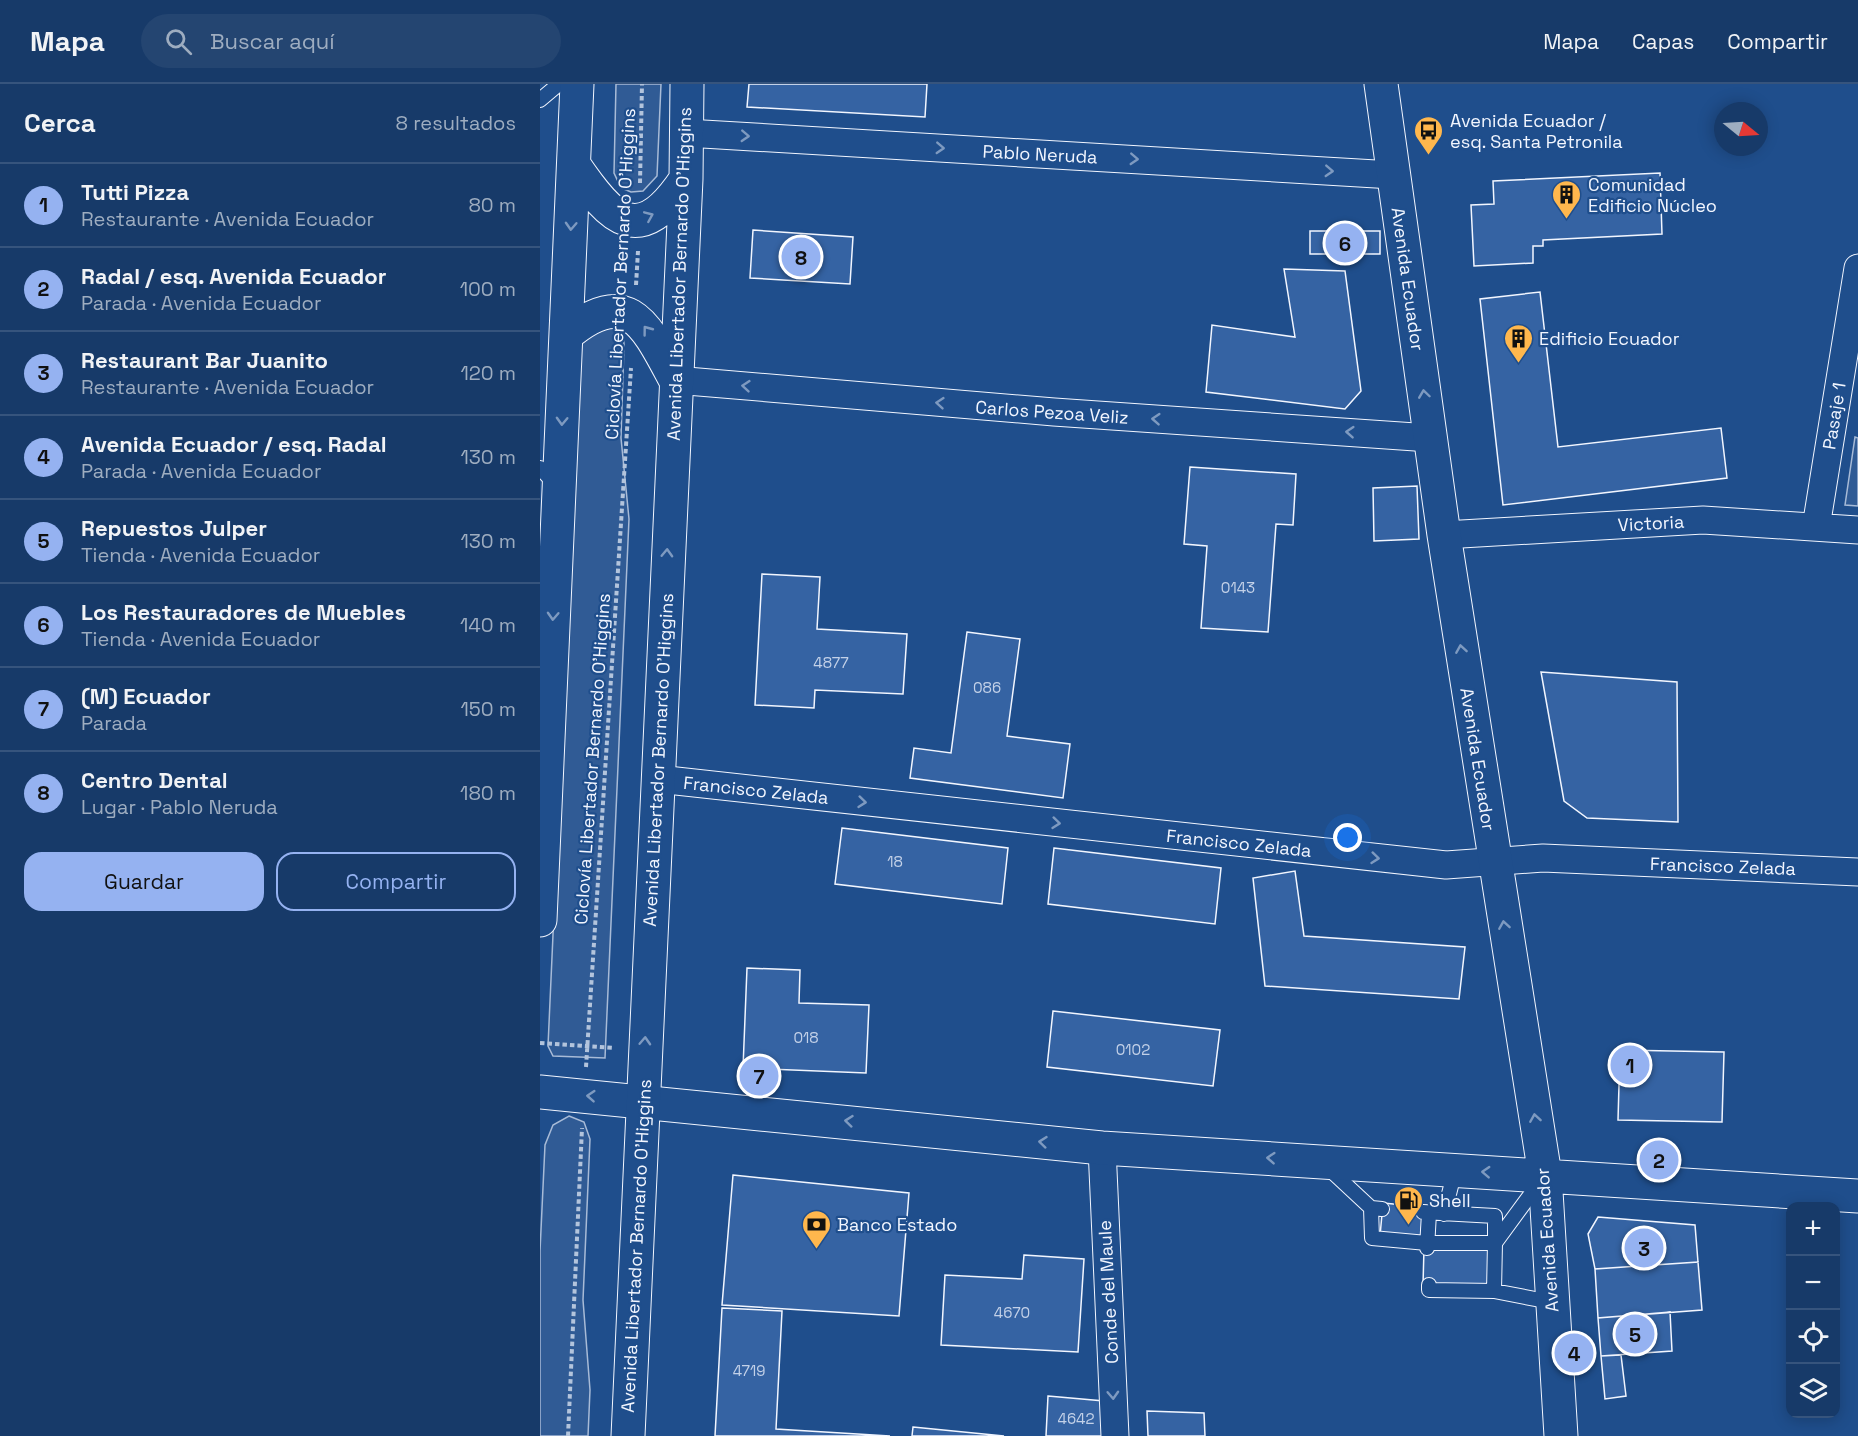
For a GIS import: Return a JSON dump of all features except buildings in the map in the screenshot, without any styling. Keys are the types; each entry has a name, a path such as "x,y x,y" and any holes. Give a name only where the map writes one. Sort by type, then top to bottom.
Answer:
{"main road":[{"path":"540,920 546,483 566,335 577,84"},
{"name":"Avenida Libertador Bernardo O'Higgins","path":"628,1436 686,179 687,84"},
{"name":"Avenida Ecuador","path":"1381,84 1444,535 1545,1175 1561,1436"},
{"path":"574,165 602,204 625,220 640,220 662,210 686,179"},
{"path":"566,335 587,318 597,314 624,313 635,317 648,330 675,380"},
{"path":"540,1092 643,1100 1102,1148 1858,1196"}],"street":[{"name":"Pablo Neruda","path":"687,133 1393,175"},
{"name":"Pasaje 1","path":"1816,527 1847,402 1858,268"},
{"name":"Carlos Pezoa Veliz","path":"675,380 1054,412 1430,438"},
{"name":"Victoria","path":"1444,535 1703,520 1858,530"},
{"name":"Francisco Zelada","path":"657,779 1446,865 1543,858 1858,872"},
{"name":"Conde del Maule","path":"1102,1148 1115,1436"}],"lane":[{"path":"540,100 559,84"},
{"path":"1321,1161 1377,1209 1372,1238 1427,1245 1495,1243"},
{"path":"1444,1214 1455,1170"},
{"path":"1495,1243 1545,1175"},
{"path":"1427,1245 1426,1213 1495,1216 1494,1291"},
{"path":"1429,1285 1430,1290 1494,1291 1551,1302"}],"path":[{"name":"Ciclovía Libertador Bernardo O'Higgins","path":"635,317 640,220 642,84"},
{"name":"Ciclovía Libertador Bernardo O'Higgins","path":"568,1436 584,1095 632,365"},
{"path":"540,1043 645,1050"}],"shaded area":[{"path":"616,84 661,84 657,176 643,191 631,192 621,188 614,173"},
{"path":"616,325 623,333 624,344 621,438 629,519 605,1058 553,1056 548,1046 580,335"},
{"path":"1855,437 1858,438 1858,506 1845,505"},
{"path":"569,1116 584,1122 590,1139 583,1300 590,1390 588,1436 540,1436 540,1251 545,1145 553,1125"}],"place":[{"name":"Avenida Ecuador / esq. Santa Petronila","path":"1429,156"},
{"name":"Comunidad Edificio Núcleo","path":"1567,220"},
{"name":"Los Restauradores de Muebles","path":"1345,243"},
{"name":"Centro Dental","path":"801,257"},
{"name":"Edificio Ecuador","path":"1518,364"},
{"name":"Tutti Pizza","path":"1630,1065"},
{"name":"(M) Ecuador","path":"759,1076"},
{"name":"Radal / esq. Avenida Ecuador","path":"1659,1160"},
{"name":"Shell","path":"1408,1226"},
{"name":"Restaurant Bar Juanito","path":"1644,1248"},
{"name":"Banco Estado","path":"816,1250"},
{"name":"Repuestos Julper","path":"1635,1334"},
{"name":"Avenida Ecuador / esq. Radal","path":"1574,1353"}]}
